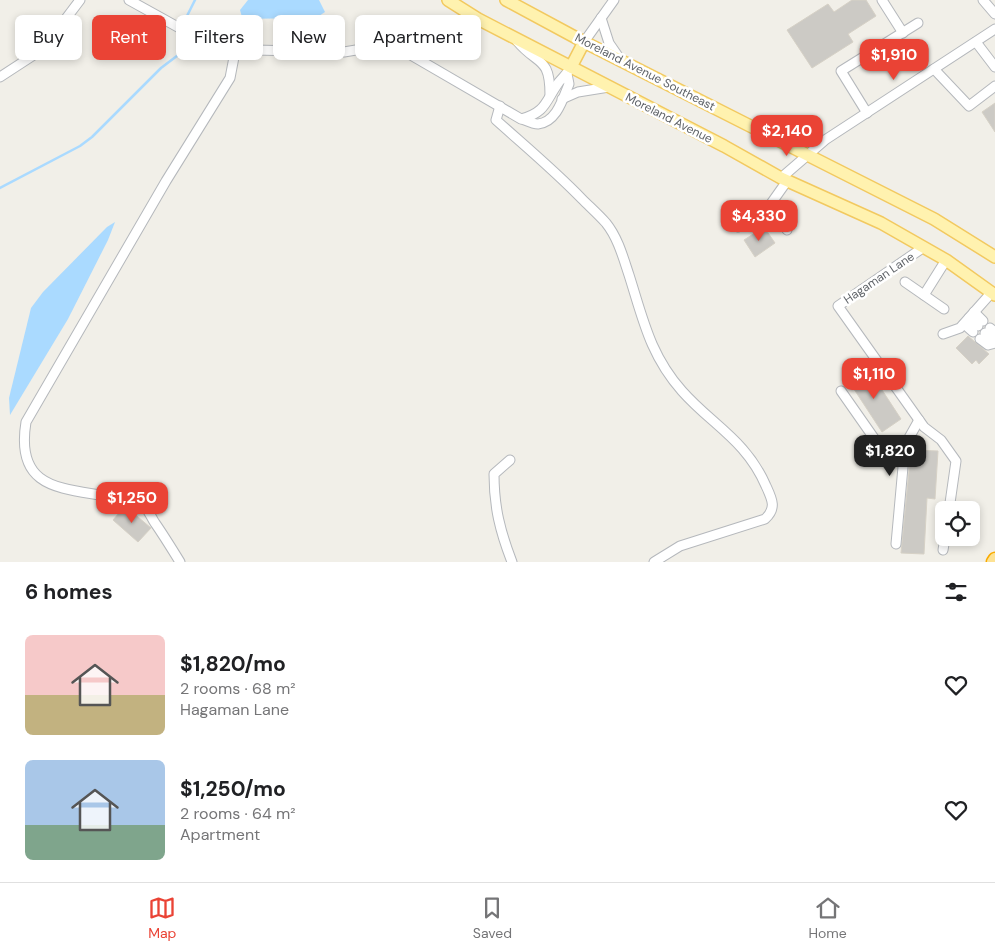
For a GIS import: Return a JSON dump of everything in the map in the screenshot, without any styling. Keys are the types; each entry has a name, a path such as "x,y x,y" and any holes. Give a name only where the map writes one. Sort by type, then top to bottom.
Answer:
{"main road":[{"name":"Moreland Avenue","path":"448,0 569,71 609,87 784,180 881,223 946,260 993,293"},
{"name":"Moreland Avenue Southeast","path":"506,0 584,42 934,219 995,257"},
{"path":"569,71 584,42"}],"street":[{"path":"0,77 43,49 80,0"},
{"path":"129,0 176,26"},
{"path":"584,42 614,0"},
{"path":"882,0 903,32"},
{"path":"983,0 995,14"},
{"path":"601,18 609,43 622,61"},
{"path":"867,113 841,71 918,23"},
{"path":"738,228 770,205 784,180 826,140 995,29"},
{"path":"513,37 526,53 547,68 548,99"},
{"path":"976,42 995,67"},
{"path":"263,50 344,52 392,44 521,119 537,124 546,121 558,109 570,84 569,71"},
{"path":"180,562 145,507 132,501 101,494 66,490 49,485 29,466 24,453 23,438 26,422 166,181 230,78 233,60"},
{"path":"934,69 969,106 995,86"},
{"path":"521,119 533,116 569,71"},
{"path":"562,99 583,91 609,87"},
{"path":"500,106 496,120 573,190 606,223 620,249 650,344 659,361 682,391 732,436 760,472 773,502 771,513 764,519 680,546 654,562"},
{"path":"770,205 787,230"},
{"name":"Hagaman Lane","path":"924,247 838,306 924,427 941,440 956,461 950,501"},
{"path":"924,295 946,260"},
{"path":"905,282 944,309"},
{"path":"943,334 960,328 993,293"},
{"path":"969,318 983,330 988,345 995,342"},
{"path":"969,318 983,330"},
{"path":"842,391 876,441 890,444 906,443"},
{"path":"896,544 906,443 919,420"},
{"path":"510,460 494,474 494,494 499,528 512,562"},
{"path":"943,546 943,550"}],"water":[{"path":"248,0 319,0 325,12 320,15 273,15 273,19 263,19 263,15 241,15 240,10"},
{"path":"115,222 108,240 68,319 10,415 9,398 31,308 43,292 107,227"}],"building":[{"path":"852,0 866,0 876,16 848,34 853,42 812,68 787,30 828,4 834,12"},
{"path":"995,103 995,132 982,112"},
{"path":"764,227 775,243 755,257 744,240"},
{"path":"968,336 989,354 979,364 976,360 972,364 956,348"},
{"path":"867,367 901,419 882,432 848,380"},
{"path":"911,450 938,451 935,499 927,498 924,554 901,553"},
{"path":"125,506 151,528 138,542 113,520"}],"waterway":[{"path":"188,15 195,0"},
{"path":"0,188 80,146 92,137 161,68 176,57"}]}
